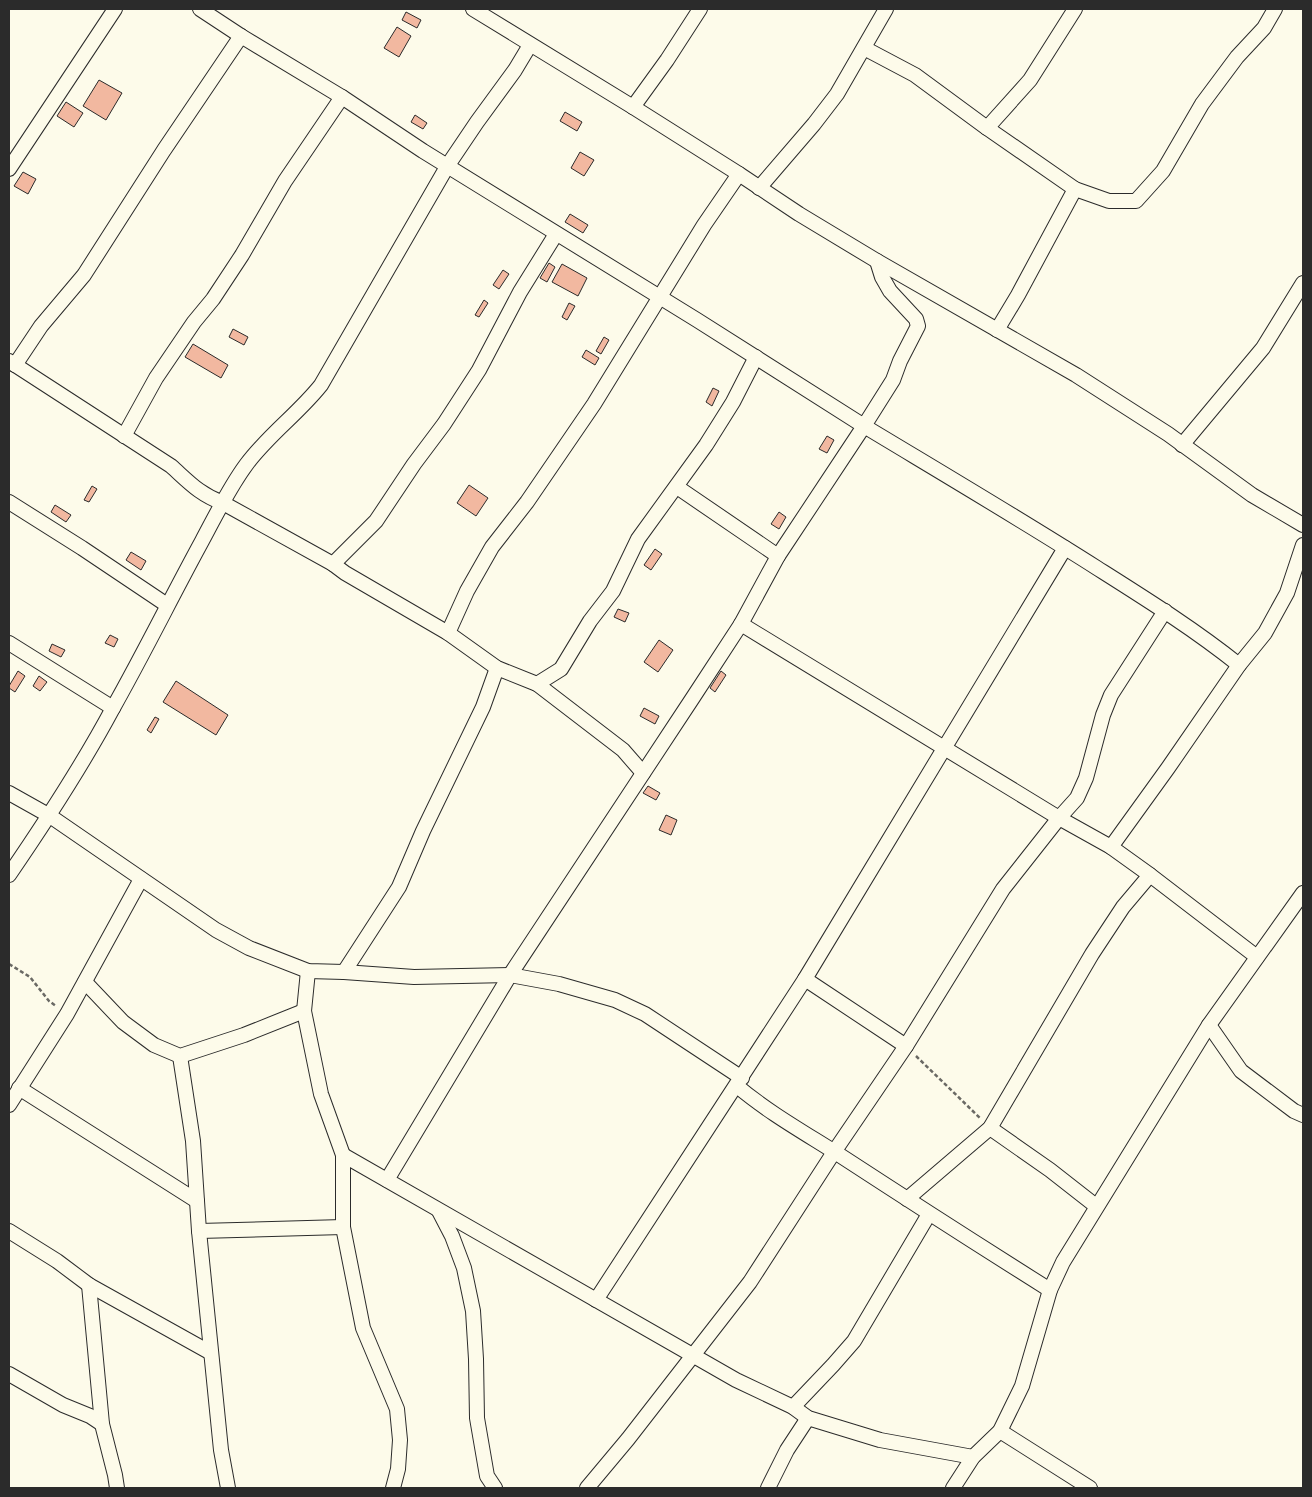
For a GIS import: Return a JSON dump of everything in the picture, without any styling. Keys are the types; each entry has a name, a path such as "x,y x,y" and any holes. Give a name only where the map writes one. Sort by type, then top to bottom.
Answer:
{"street":[{"path":"9,169 115,9"},
{"path":"200,9 556,234 1165,611 1210,642 1238,665"},
{"path":"473,9 633,107 799,214 1076,375 1182,444 1252,494 1303,525"},
{"path":"633,107 667,60 700,9"},
{"path":"759,188 837,94 886,9"},
{"path":"987,128 1030,80 1075,9"},
{"path":"864,48 915,75 1075,189 1109,202 1136,201 1163,171 1202,104 1237,57 1264,28 1275,9"},
{"path":"241,36 164,150 84,275 12,363 171,466 184,480 208,498 223,503 333,564 345,573 448,633 497,668 536,684 623,750 643,773"},
{"path":"9,875 50,816 113,708 223,503 246,466 286,421 306,404 321,385 448,165 515,70 530,45"},
{"path":"124,436 156,378 242,255 285,181 342,97"},
{"path":"448,633 467,591 492,547 527,502 594,404 704,225 739,174"},
{"path":"997,330 1075,189"},
{"path":"333,564 376,521 414,464 444,424 479,370 520,292 556,234"},
{"path":"387,1180 510,975 741,624 778,556 893,380 900,361 917,330 918,322 890,291 882,277 877,261"},
{"path":"1182,444 1263,348 1303,283"},
{"path":"536,684 560,670 590,621 613,591 638,539 706,445 733,402 756,357"},
{"path":"677,486 778,556"},
{"path":"9,502 167,605"},
{"path":"1110,847 1168,768 1238,665 1265,633 1287,593 1303,545"},
{"path":"596,1300 805,979 1065,548"},
{"path":"586,1488 634,1432 750,1282 834,1152 906,1046 1003,889 1077,798 1086,778 1103,716 1111,696 1165,611"},
{"path":"741,624 1059,818 1110,847 1150,875 1257,957"},
{"path":"9,643 113,708"},
{"path":"344,972 399,887 423,831 483,707 497,668"},
{"path":"9,793 50,816 216,930 249,948 308,971 414,977 510,975 559,984 615,1000 645,1014 739,1082 783,1120 1050,1290"},
{"path":"907,1199 990,1128 1092,954 1123,907 1150,875"},
{"path":"9,1105 67,1014 141,879"},
{"path":"953,1488 974,1457 1000,1431 1022,1386 1050,1290 1063,1262 1209,1025 1303,893"},
{"path":"308,971 304,1011 321,1094 343,1154 343,1227 363,1328 398,1409 400,1440 398,1468 393,1488"},
{"path":"805,979 906,1046"},
{"path":"85,982 123,1022 154,1045 180,1056 244,1035 304,1011"},
{"path":"1209,1025 1241,1071 1294,1111 1303,1115"},
{"path":"180,1056 193,1141 199,1231 211,1353 221,1450 228,1488"},
{"path":"20,1088 197,1201"},
{"path":"990,1128 1050,1170 1096,1206"},
{"path":"343,1154 736,1380 793,1407 808,1418 880,1440 974,1457"},
{"path":"439,1210 452,1236 466,1277 473,1311 477,1418 487,1476 495,1488"},
{"path":"793,1407 854,1341 929,1214"},
{"path":"199,1231 343,1227"},
{"path":"9,1231 57,1261 89,1285 211,1353"},
{"path":"89,1285 102,1424 117,1488"},
{"path":"9,1374 63,1406 90,1416 102,1424"},
{"path":"768,1488 787,1450 808,1418"},
{"path":"1000,1431 1090,1488"}],"path":[{"path":"9,964 30,978 50,1001 67,1014"},
{"path":"906,1046 990,1128"}],"building":[{"path":"406,12 421,20 417,28 402,20"},
{"path":"397,27 411,36 399,57 384,48"},
{"path":"99,80 122,93 106,120 83,106"},
{"path":"66,102 83,113 74,127 57,116"},
{"path":"565,112 582,122 577,131 560,121"},
{"path":"415,115 427,123 423,129 411,122"},
{"path":"580,152 594,160 584,176 571,168"},
{"path":"23,172 36,179 28,194 14,186"},
{"path":"570,214 588,225 583,233 565,222"},
{"path":"549,263 555,267 547,282 540,278"},
{"path":"562,264 587,278 578,296 552,282"},
{"path":"503,270 509,274 499,289 493,285"},
{"path":"484,300 488,303 479,317 475,315"},
{"path":"569,303 575,306 567,320 562,317"},
{"path":"233,329 248,337 244,345 229,337"},
{"path":"604,337 609,340 601,354 596,351"},
{"path":"193,344 228,365 221,378 185,357"},
{"path":"586,350 599,358 595,365 582,357"},
{"path":"713,388 719,391 712,406 706,402"},
{"path":"827,436 834,440 827,453 819,449"},
{"path":"469,485 488,498 476,516 457,503"},
{"path":"92,486 97,489 89,502 84,500"},
{"path":"55,505 71,515 66,522 51,512"},
{"path":"779,512 786,517 779,529 771,524"},
{"path":"655,549 662,554 651,570 644,565"},
{"path":"131,552 146,561 141,570 126,560"},
{"path":"618,609 629,613 625,622 614,617"},
{"path":"110,635 118,639 114,647 105,643"},
{"path":"659,640 673,650 658,672 644,662"},
{"path":"52,644 65,650 61,657 49,651"},
{"path":"18,671 25,676 15,692 9,686"},
{"path":"721,671 726,675 715,692 710,688"},
{"path":"39,676 47,682 40,691 33,686"},
{"path":"176,681 228,715 216,735 163,702"},
{"path":"644,708 659,716 655,724 640,716"},
{"path":"155,717 159,719 151,733 147,730"},
{"path":"648,786 660,793 656,800 643,793"},
{"path":"666,815 677,820 671,835 659,830"}]}
